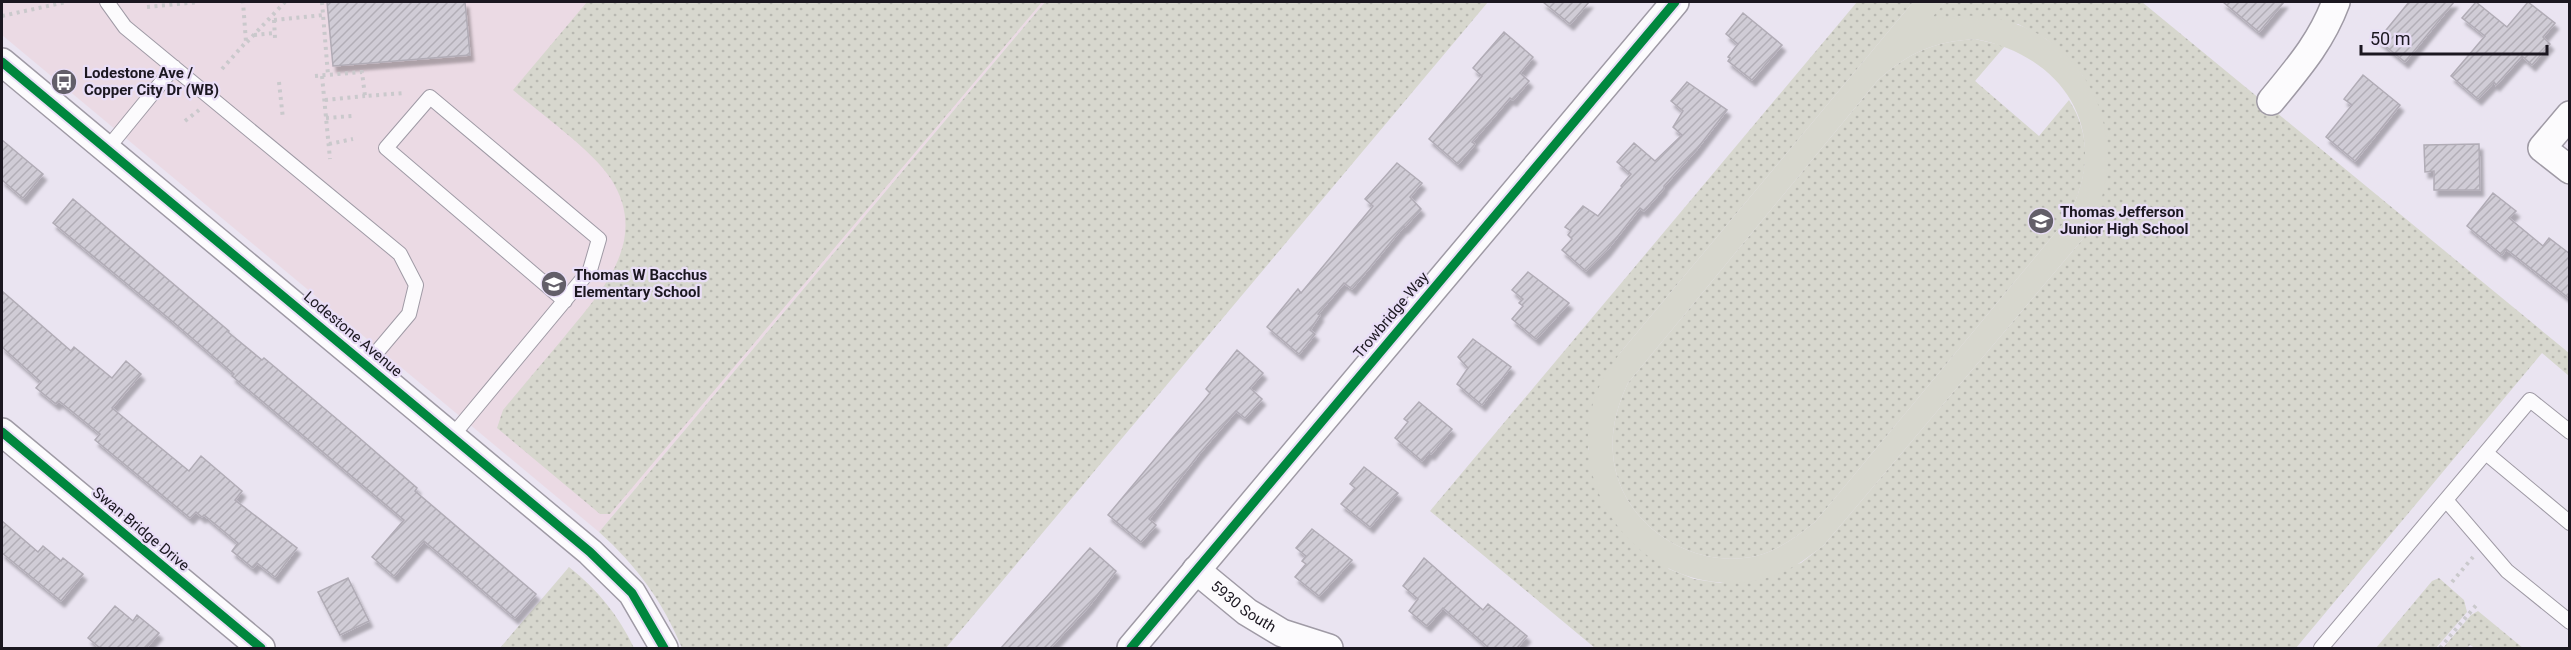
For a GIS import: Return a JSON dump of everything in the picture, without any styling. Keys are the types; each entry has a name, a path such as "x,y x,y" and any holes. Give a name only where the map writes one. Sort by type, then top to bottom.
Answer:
{"street":[{"name":"Trowbridge Way","path":"1131,648 1675,2"},
{"path":"2271,101 2313,49 2328,23 2336,2"},
{"name":"Lodestone Avenue","path":"2,62 453,435 590,552 632,593 664,648"},
{"path":"2570,115 2542,148 2570,170"},
{"name":"Swan Bridge Drive","path":"2,432 261,648"},
{"name":"5930 South","path":"1196,570 1247,612 1282,633 1329,648"}],"lane":[{"path":"107,2 125,27 400,254 416,285 409,314 366,365"},
{"path":"107,149 174,68"},
{"path":"453,435 565,301 590,270 599,239 430,97 386,148 565,301"},
{"path":"2320,648 2530,400 2570,432"},
{"path":"2486,453 2570,523"},
{"path":"2446,500 2507,571 2570,622"}],"path":[{"path":"2,16 66,2"},
{"path":"147,7 199,2"},
{"path":"243,2 246,42"},
{"path":"222,69 285,2"},
{"path":"322,2 328,75"},
{"path":"272,18 323,15"},
{"path":"253,35 275,35 272,18"},
{"path":"315,76 362,72 365,96"},
{"path":"322,76 330,159"},
{"path":"279,82 283,119"},
{"path":"325,100 404,93"},
{"path":"184,121 200,109"},
{"path":"326,118 352,116"},
{"path":"329,144 353,139"},
{"path":"2452,582 2484,544"},
{"path":"2440,648 2478,603"}],"shaded area":[{"name":"Thomas W Bacchus Elementary School","path":"2,2 1045,2 599,532 2,35"},
{"path":"587,2 1042,2 610,514 600,514 497,428 503,410 606,283 617,264 623,244 625,223 622,201 611,179 579,145 513,90"},
{"path":"1045,2 1488,2 946,648 682,648 675,631 648,586 599,532"},
{"name":"Thomas Jefferson Junior High School","path":"1857,2 1913,2 1620,353 1588,449 1669,569 1694,579 1720,583 1801,563 1824,545 2082,240 2092,224 2083,76 2066,56 2046,39 2018,24 1929,20 1945,2 2142,2 2569,353 2569,376 2542,353 2296,648 1595,648 1430,511"},
{"path":"1913,2 1945,2 1930,20 1978,16 1994,18 2030,30 2059,49 2082,74 2098,104 2106,137 2107,172 2099,207 2082,240 1824,545 1796,565 1778,574 1754,581 1728,583 1703,580 1679,573 1655,561 1634,544 1616,524 1602,502 1593,477 1588,451 1589,424 1595,397 1620,353","holes":["1975,39 2007,48 2035,63 2057,82 2073,104 2083,130 2085,159 2080,189 2066,220 1808,528 1772,550 1756,556 1731,559 1707,556 1683,548 1662,536 1643,520 1628,501 1618,479 1613,454 1613,436 1618,409 1628,383 1878,80 1901,62 1922,50 1946,43"]},
{"path":"1975,39 2005,46 1975,81 2039,136 2069,100 2077,115 2085,145 2085,160 2079,190 2066,220 1808,528 1772,550 1756,556 1731,559 1707,556 1683,548 1662,536 1643,520 1628,501 1618,479 1613,454 1613,436 1618,409 1628,383 1878,80 1901,62 1922,50 1960,40"},
{"path":"569,567 589,584 606,604 634,648 500,648"},
{"path":"2439,578 2464,600 2467,612 2436,648 2376,648 2432,581"},
{"path":"2478,611 2523,648 2475,648 2470,645 2467,648 2443,648 2471,615"}],"building":[{"path":"327,2 465,2 470,55 333,66"},
{"path":"1543,2 1589,2 1570,24"},
{"path":"2223,2 2284,2 2259,32"},
{"path":"2409,2 2454,2 2405,62 2378,40"},
{"path":"2476,2 2507,27 2528,2 2555,23 2543,37 2550,44 2532,65 2522,56 2496,85 2494,82 2478,99 2451,76 2485,36 2462,18"},
{"path":"1743,13 1782,45 1752,80 1728,61 1730,58 1728,57 1738,44 1726,34"},
{"path":"1504,32 1533,57 1520,73 1529,81 1513,100 1510,98 1472,142 1475,144 1458,164 1429,139 1482,76 1473,68"},
{"path":"2363,75 2400,105 2355,161 2326,137 2352,105 2344,99"},
{"path":"1687,82 1727,110 1644,211 1640,208 1607,250 1586,271 1562,250 1572,239 1568,235 1571,231 1565,227 1583,206 1598,216 1622,187 1631,174 1617,162 1634,143 1655,161 1682,135 1673,127 1683,111 1671,101"},
{"path":"2,140 43,174 23,198 2,180"},
{"path":"2479,144 2480,190 2434,190 2434,171 2425,172 2424,145"},
{"path":"1397,163 1422,183 1410,197 1421,209 1352,289 1344,283 1318,314 1320,315 1310,330 1315,334 1299,354 1267,327 1298,289 1301,293 1373,206 1365,199"},
{"path":"2493,193 2516,211 2509,218 2543,246 2549,238 2570,254 2570,299 2506,249 2502,255 2467,226"},
{"path":"73,199 228,332 262,360 264,358 356,435 417,488 415,491 536,594 515,618 424,541 394,576 372,557 404,520 232,376 234,374 172,321 53,223"},
{"path":"1528,272 1569,303 1536,339 1512,319 1523,306 1519,303 1523,299 1512,290"},
{"path":"2,291 71,351 74,347 112,378 126,361 141,374 112,408 189,471 201,456 242,491 235,500 297,548 275,577 257,563 253,568 232,551 238,543 204,515 202,517 196,512 190,518 95,440 100,434 59,401 56,404 36,388 41,382 2,347"},
{"path":"1473,339 1511,367 1482,405 1457,384 1468,368 1458,357"},
{"path":"1237,350 1263,373 1250,388 1262,399 1245,418 1236,411 1199,454 1149,519 1156,525 1141,542 1108,515 1210,393 1206,389"},
{"path":"1419,402 1452,429 1422,461 1395,438 1408,422 1404,419"},
{"path":"1364,467 1398,493 1370,527 1341,504 1355,488 1350,484"},
{"path":"2,521 38,552 43,546 61,561 63,558 83,574 61,601 2,553"},
{"path":"1312,529 1352,560 1319,596 1295,577 1306,564 1302,561 1306,556 1296,548"},
{"path":"1090,548 1116,571 1089,606 1050,648 1001,648"},
{"path":"1424,558 1483,610 1488,604 1527,636 1517,648 1489,648 1443,608 1427,626 1409,611 1418,599 1403,586"},
{"path":"348,578 369,621 340,635 318,592"},
{"path":"115,606 133,621 137,615 159,633 146,648 100,648 88,638"}],"cycle path":[{"path":"1131,648 1675,2"},
{"path":"2,62 590,552 632,593 664,648"},
{"path":"2,432 261,648"}],"place":[{"name":"Lodestone Ave / Copper City Dr (WB)","path":"64,82"},
{"name":"Thomas Jefferson Junior High School","path":"2041,221"},
{"name":"Thomas W Bacchus Elementary School","path":"554,284"}]}
